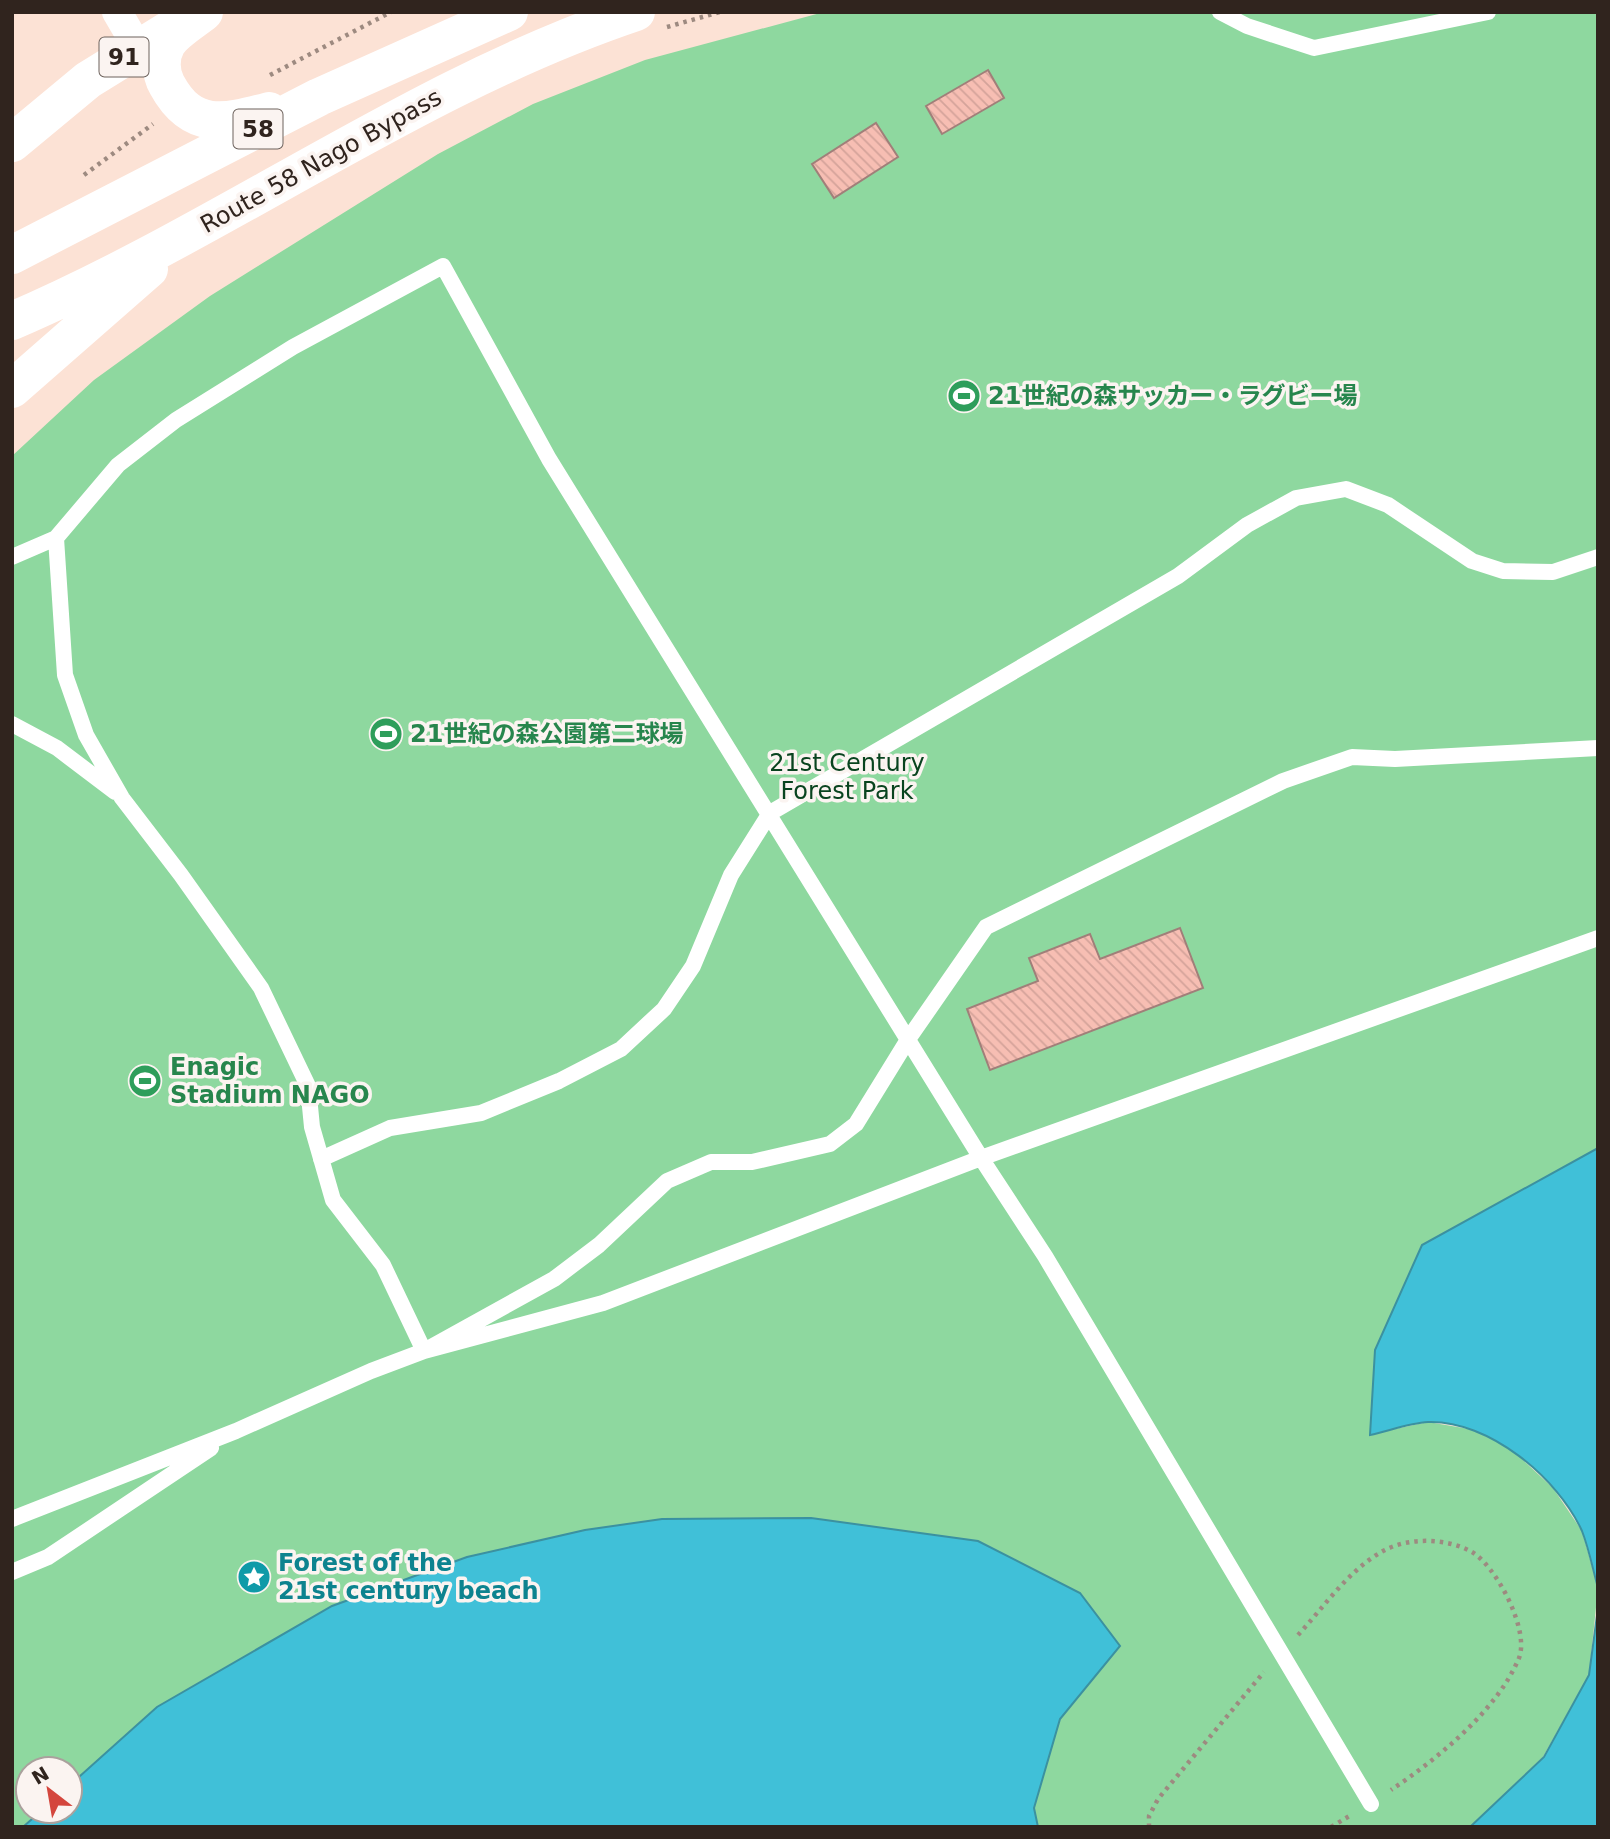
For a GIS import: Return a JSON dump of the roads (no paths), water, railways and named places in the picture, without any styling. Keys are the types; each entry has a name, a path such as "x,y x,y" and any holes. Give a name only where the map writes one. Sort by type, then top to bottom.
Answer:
{"main road":[{"name":"91","path":"12,143 88,80 198,12"},
{"path":"204,12 168,41 162,55 164,79 180,105 191,116 214,120 248,117 319,97"},
{"name":"Route 58 Nago Bypass","path":"12,255 319,97 509,12"},
{"name":"Route 58 Nago Bypass","path":"12,321 83,288 487,71 583,30 636,12"},
{"path":"12,389 189,232"}],"street":[{"path":"117,12 138,48"}],"lane":[{"path":"1220,12 1247,26 1314,48 1488,12"},
{"path":"12,557 57,538 118,464 176,420 292,347 443,266 549,458 981,1158 1045,1256 1371,1804"},
{"path":"321,1159 390,1128 481,1112 559,1081 621,1049 664,1009 692,965 731,875 770,813 1178,576 1247,525 1296,498 1346,489 1388,505 1472,561 1503,570 1553,572 1598,557"},
{"path":"57,538 65,675 86,735 122,798 181,875 261,988 308,1086 312,1127 332,1200 383,1265 424,1351"},
{"path":"12,724 57,748 122,798"},
{"path":"12,1518 236,1431 424,1351 554,1279 599,1245 667,1181 710,1162 752,1162 830,1144 856,1124 909,1038 986,927 1283,781 1352,757 1395,759 1598,748"},
{"path":"424,1351 603,1303 981,1158 1598,938"},
{"path":"12,1572 48,1557 236,1431"}],"water":[{"path":"1598,1148 1598,1588 1582,1531 1571,1511 1539,1473 1519,1456 1474,1431 1451,1424 1428,1422 1370,1435 1375,1350 1422,1245"},
{"path":"811,1518 978,1541 1080,1593 1120,1646 1060,1719 1034,1808 1038,1827 23,1827 84,1825 84,1772 157,1707 332,1606 467,1557 585,1530 662,1519"},
{"path":"1598,1608 1598,1827 1470,1827 1544,1757 1589,1675"}],"place":[{"name":"21世紀の森サッカー・ラグビー場","path":"964,396"},
{"name":"21世紀の森公園第二球場","path":"386,734"},
{"name":"Enagic Stadium NAGO","path":"145,1081"},
{"name":"Forest of the 21st century beach","path":"254,1577"}],"park label":[{"name":"21st Century Forest Park","path":"847,777"}]}
